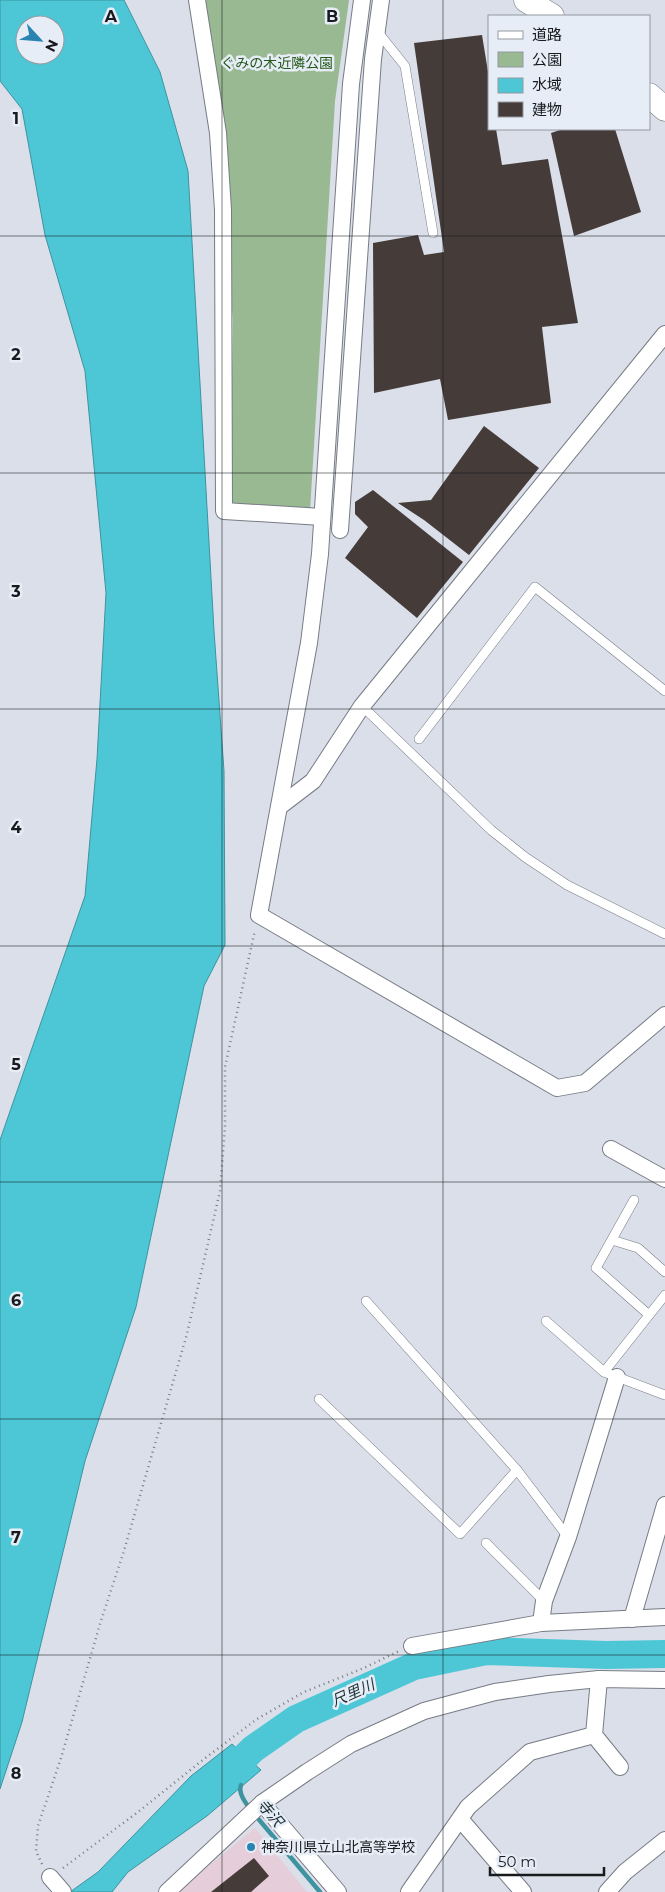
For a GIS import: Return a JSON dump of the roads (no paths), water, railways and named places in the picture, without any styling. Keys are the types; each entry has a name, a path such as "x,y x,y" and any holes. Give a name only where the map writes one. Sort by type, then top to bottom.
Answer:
{"main road":[{"path":"650,96 665,109"}],"street":[{"path":"197,0 218,133 223,210 224,511 322,516"},
{"path":"362,0 351,84 320,554 310,643 259,915 557,1088 585,1083 665,1015"},
{"path":"340,530 373,59 382,0"},
{"path":"278,807 313,781 362,706 665,334"},
{"path":"611,1150 665,1179"},
{"path":"541,1623 544,1601 568,1537 611,1375"},
{"path":"632,1619 665,1505"},
{"path":"412,1646 541,1623 665,1617"},
{"path":"167,1892 262,1804 307,1772 351,1744 424,1711 495,1692 549,1684 599,1679 665,1680"},
{"path":"599,1679 594,1734 620,1767"},
{"path":"409,1892 468,1807 530,1752 594,1734"},
{"path":"262,1804 338,1892"},
{"path":"460,1819 523,1892"},
{"path":"607,1892 625,1872 665,1840"},
{"path":"50,1877 63,1892"}],"lane":[{"path":"377,31 405,66 433,233"},
{"path":"419,739 535,587 665,691"},
{"path":"362,706 491,830 525,857 567,885 665,934"},
{"path":"634,1200 596,1268 650,1315"},
{"path":"612,1240 638,1248 665,1272"},
{"path":"611,1375 665,1295"},
{"path":"366,1301 517,1470 568,1537"},
{"path":"546,1321 611,1375 665,1395"},
{"path":"319,1399 460,1534 517,1470"},
{"path":"486,1543 544,1601"}],"water":[{"path":"0,0 124,0 160,72 188,171 214,631 224,771 225,945 204,986 136,1307 85,1461 22,1722 0,1789 0,1140 85,896 97,759 106,593 85,371 45,235 22,109 0,81"},
{"path":"232,1744 261,1770 207,1816 128,1872 112,1892 70,1892 98,1872 191,1776"}],"waterway":[{"name":"尺里川","path":"220,1782 253,1749 296,1719 414,1666 486,1651 606,1655 665,1654"},
{"name":"寺沢","path":"241,1785 241,1794 250,1809"},
{"name":"寺沢","path":"255,1815 320,1892"}],"place":[{"name":"神奈川県立山北高等学校","path":"251,1847"}],"park label":[{"name":"ぐみの木近隣公園","path":"277,63"}]}
